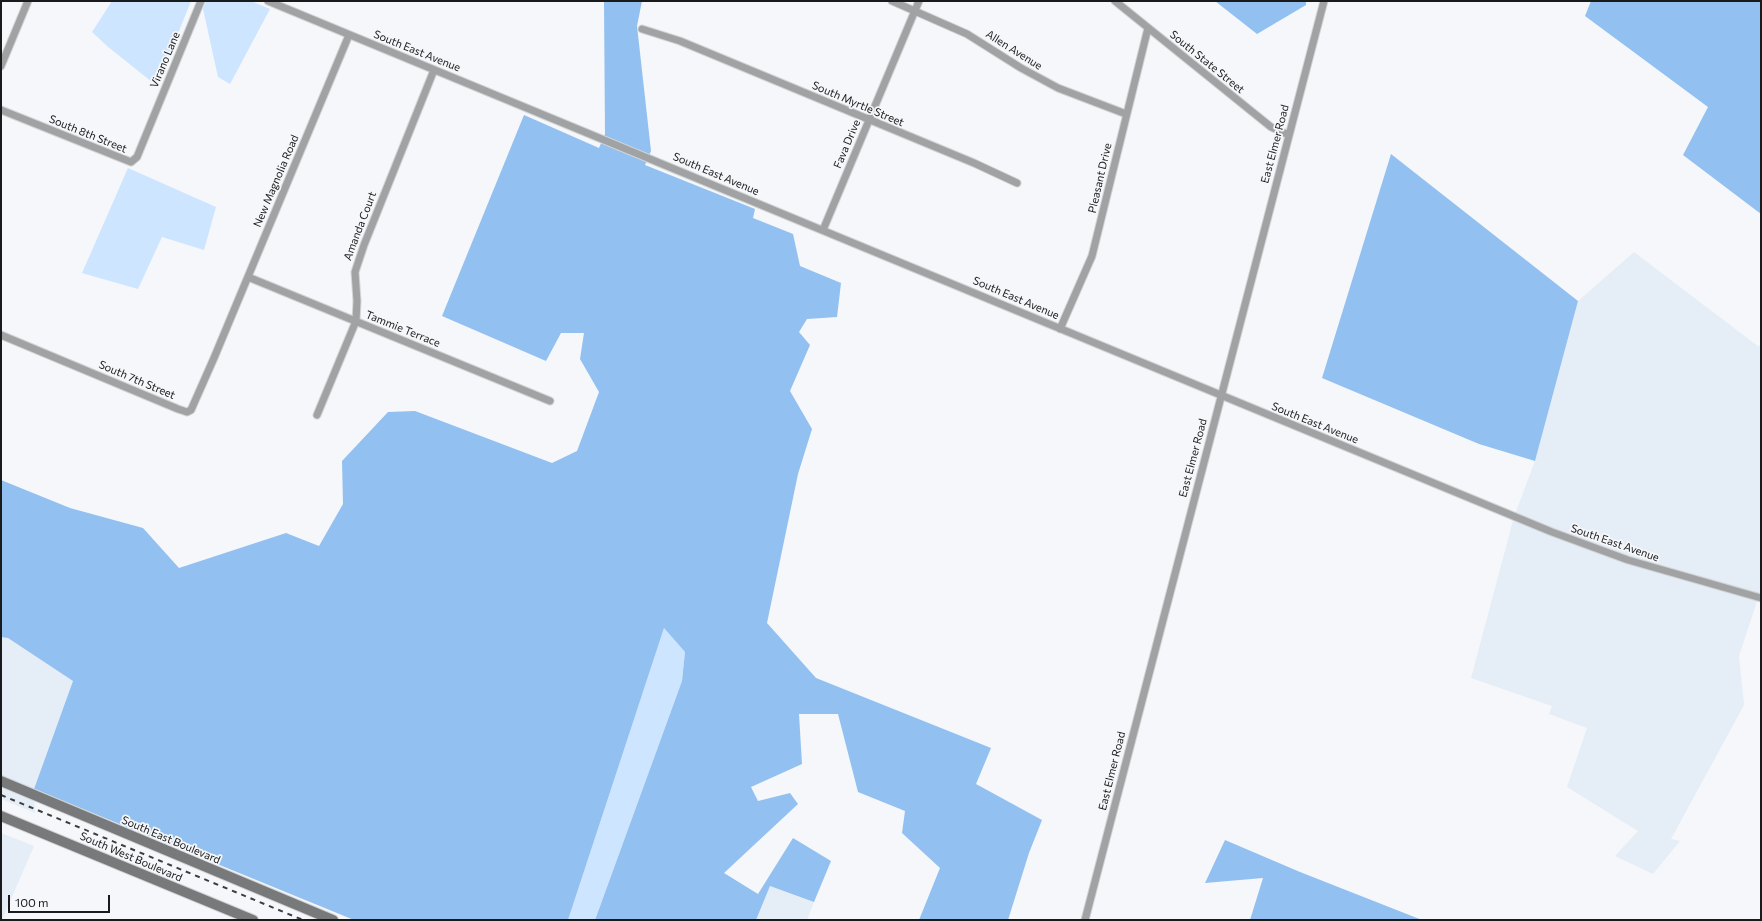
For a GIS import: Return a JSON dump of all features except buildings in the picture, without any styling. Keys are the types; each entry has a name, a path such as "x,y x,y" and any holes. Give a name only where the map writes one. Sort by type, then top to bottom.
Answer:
{"main road":[{"name":"South East Boulevard","path":"1,781 333,920"},
{"name":"South West Boulevard","path":"1,816 252,920"}],"street":[{"path":"1,66 28,1"},
{"name":"Virano Lane","path":"148,127 201,1"},
{"name":"South East Avenue","path":"268,1 1221,396 1600,551 1672,574 1761,598"},
{"name":"Allen Avenue","path":"892,1 967,34 1021,68 1052,85 1126,114"},
{"name":"Fava Drive","path":"823,230 919,1"},
{"name":"South State Street","path":"1115,1 1271,127 1289,135"},
{"name":"East Elmer Road","path":"1085,920 1324,1"},
{"name":"Pleasant Drive","path":"1060,328 1092,256 1148,28"},
{"name":"South Myrtle Street","path":"642,29 662,34 974,163 1017,183"},
{"name":"New Magnolia Road","path":"223,337 349,35"},
{"name":"Amanda Court","path":"317,415 356,321 357,301 355,272 364,245 434,70"},
{"name":"South 8th Street","path":"1,110 131,162 137,156 148,127"},
{"name":"Tammie Terrace","path":"248,277 550,401"},
{"name":"South 7th Street","path":"1,335 187,412 194,404 223,337"}],"shaded area":[{"path":"112,1 191,1 157,86 92,32"},
{"path":"206,1 251,1 270,9 230,84 218,77 203,9"},
{"path":"604,1 642,1 637,26 651,151 645,165 755,209 753,218 793,234 800,266 841,283 837,317 807,319 799,332 810,345 790,391 812,429 798,474 767,623 816,678 991,748 976,784 1042,820 1029,853 1008,920 919,920 940,868 902,833 905,811 858,792 838,714 799,714 802,764 751,787 758,801 790,793 798,804 724,873 758,894 793,838 831,861 814,902 770,886 756,920 595,920 682,681 685,652 664,628 568,920 354,920 34,789 73,681 8,638 1,637 1,480 70,508 143,528 179,568 286,533 319,546 343,504 342,461 388,412 415,411 552,463 577,451 599,392 580,359 584,333 561,333 546,361 442,316 524,115 599,148 605,134"},
{"path":"1215,1 1306,1 1306,5 1257,34"},
{"path":"1591,1 1761,1 1761,214 1683,155 1708,107 1585,16"},
{"path":"1391,154 1578,301 1535,461 1479,444 1322,378"},
{"path":"128,168 216,207 204,250 162,237 138,289 82,273"},
{"path":"1634,252 1759,347 1761,340 1761,596 1759,595 1739,656 1744,705 1671,839 1680,841 1653,874 1615,856 1638,831 1567,787 1587,728 1549,714 1552,706 1471,678 1514,517 1535,461 1578,301"},
{"path":"664,628 685,652 682,681 595,920 568,920"},
{"path":"1,637 8,638 73,681 34,789 35,813 1,799"},
{"path":"1,833 34,846 2,920 1,920"},
{"path":"1225,840 1300,872 1422,920 1250,920 1263,878 1205,883"},
{"path":"770,886 814,902 807,920 756,920"}],"railway":[{"path":"1,795 303,920"}]}
